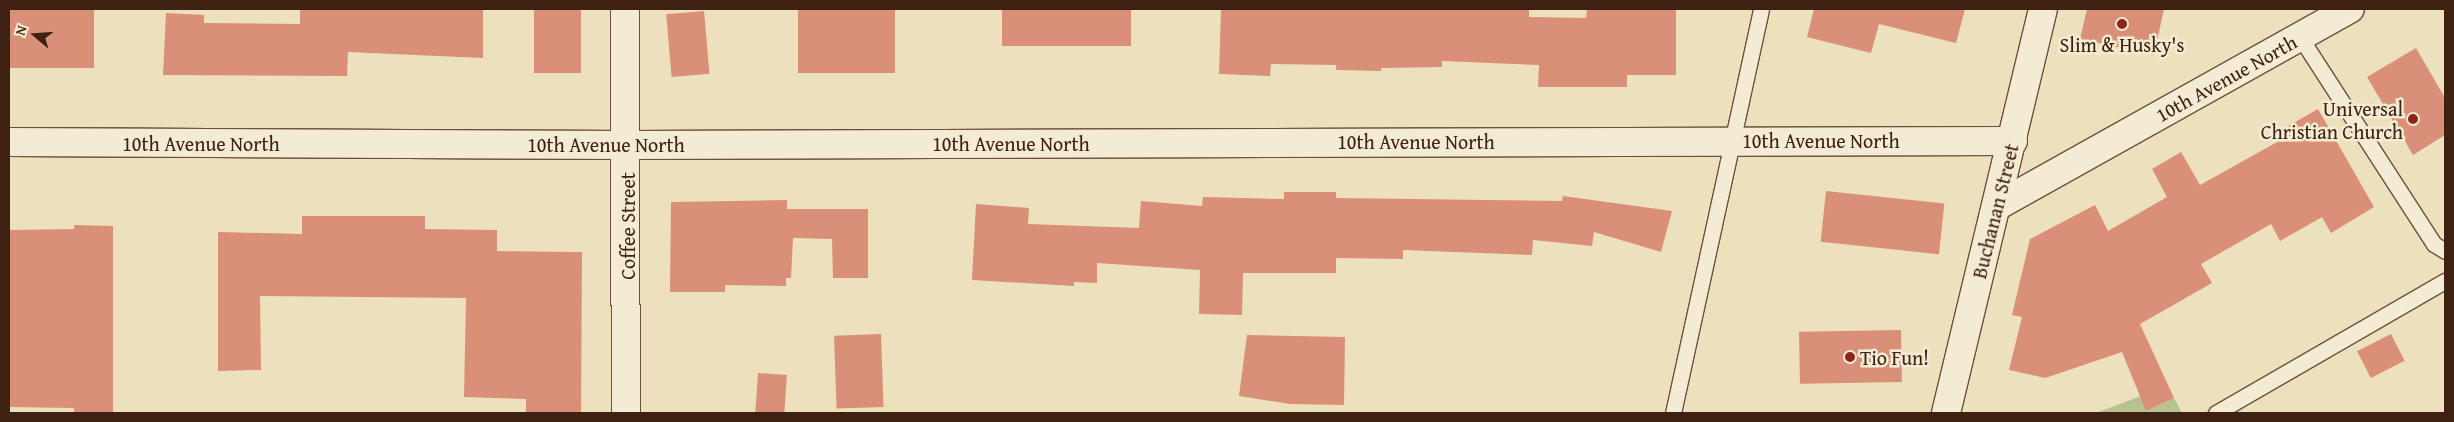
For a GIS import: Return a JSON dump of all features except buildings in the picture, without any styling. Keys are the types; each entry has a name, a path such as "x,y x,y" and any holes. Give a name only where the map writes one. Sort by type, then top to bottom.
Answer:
{"street":[{"name":"Coffee Street","path":"625,9 627,145 626,413"},
{"name":"Buchanan Street","path":"1946,413 2043,9"},
{"name":"10th Avenue North","path":"1997,206 2300,38 2327,16 2350,9"},
{"name":"10th Avenue North","path":"9,142 627,145 1733,139 2012,141"}],"lane":[{"path":"1673,413 1760,9"},
{"path":"2300,38 2434,244 2445,251"},
{"path":"2216,413 2445,281"}],"green space":[{"path":"2141,396 2146,411 2174,398 2182,413 2096,413"}],"place":[{"name":"Slim & Husky's","path":"2122,24"},
{"name":"Universal Christian Church","path":"2413,119"},
{"name":"Tio Fun!","path":"1850,357"}]}
